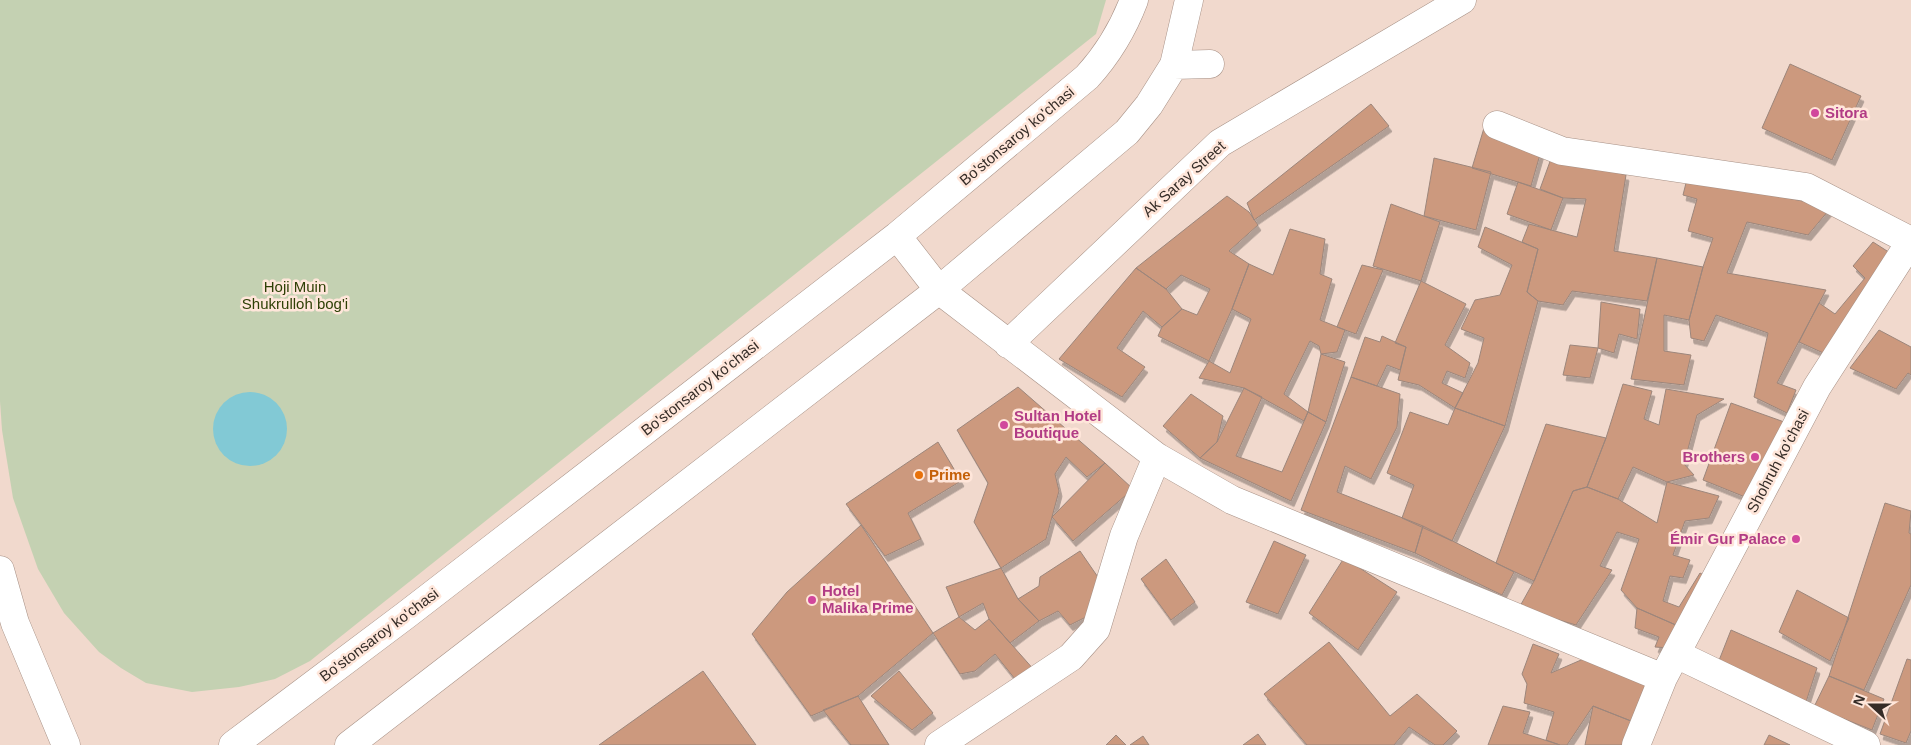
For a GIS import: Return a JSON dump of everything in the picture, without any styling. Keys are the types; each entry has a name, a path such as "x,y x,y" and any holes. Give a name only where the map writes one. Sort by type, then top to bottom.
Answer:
{"street":[{"name":"Bo'stonsaroy ko'chasi","path":"233,745 422,603 897,236 1087,77 1102,61 1114,42 1134,0"},
{"path":"349,745 939,290 1127,132 1149,105 1174,65 1189,0"},
{"name":"Ak Saray Street","path":"1008,344 1220,143 1462,0"},
{"path":"1174,65 1210,64"},
{"path":"1497,125 1562,151 1806,188 1911,241"},
{"path":"897,236 939,290 1157,457 1232,500 1663,678"},
{"name":"Shohruh ko'chasi","path":"1636,745 1663,678 1817,387 1911,241"},
{"path":"939,745 1071,657 1096,629 1124,536 1157,457"},
{"path":"0,570 16,623 66,745"},
{"path":"1676,654 1866,745"}],"green space":[{"name":"Hoji Muin Shukrulloh bog'i","path":"0,0 1106,0 1096,34 310,661 275,679 239,687 192,692 146,683 99,652 64,613 38,569 13,498 2,430 0,401"}],"water":[{"path":"243,392 257,392 271,398 281,408 287,422 287,436 281,450 271,460 257,466 243,466 229,460 219,450 213,436 213,422 219,408 229,398"}],"building":[{"path":"1790,64 1861,96 1832,160 1762,128"},
{"path":"1371,104 1389,126 1254,220 1247,203"},
{"path":"1484,128 1541,151 1531,186 1472,168"},
{"path":"1552,156 1626,175 1614,251 1657,258 1647,301 1572,291 1563,305 1538,301 1527,292 1538,249 1522,242 1529,224 1577,237 1586,199 1563,198 1540,189"},
{"path":"1434,158 1491,172 1476,230 1424,216"},
{"path":"1687,179 1813,203 1829,210 1808,235 1747,222 1727,273 1826,290 1777,383 1796,390 1787,413 1754,397 1768,333 1716,315 1704,341 1691,338 1689,320 1713,238 1688,231 1697,199 1683,195"},
{"path":"1518,182 1563,198 1551,230 1507,214"},
{"path":"1227,196 1249,212 1258,225 1229,251 1249,264 1209,361 1158,336 1162,327 1182,309 1197,315 1210,289 1181,275 1166,289 1136,268"},
{"path":"1391,204 1440,222 1421,281 1373,266"},
{"path":"1485,227 1538,249 1527,292 1538,301 1505,426 1455,408 1478,363 1484,338 1461,329 1475,300 1500,295 1512,265 1478,247"},
{"path":"1290,229 1325,239 1320,274 1332,279 1320,320 1345,330 1337,352 1321,354 1319,346 1310,341 1284,394 1308,412 1304,421 1244,388 1199,378 1209,361 1230,373 1251,319 1232,309 1249,264 1273,275"},
{"path":"1873,242 1898,258 1830,356 1799,342 1819,303 1835,314 1865,278 1853,266"},
{"path":"1657,258 1703,267 1689,320 1664,315 1664,351 1691,355 1684,385 1631,379"},
{"path":"1362,265 1383,270 1356,334 1337,327"},
{"path":"1136,268 1166,289 1182,309 1162,327 1143,311 1117,348 1145,367 1122,397 1059,359"},
{"path":"1421,281 1466,304 1445,345 1470,363 1465,378 1447,371 1442,383 1463,393 1455,408 1419,385 1398,380 1406,347 1395,343"},
{"path":"1601,302 1640,309 1637,339 1619,334 1614,353 1598,348"},
{"path":"1879,330 1911,347 1911,375 1908,373 1896,389 1850,368"},
{"path":"1382,336 1406,347 1400,370 1387,365 1377,386 1351,377 1365,337 1380,342"},
{"path":"1570,345 1598,348 1590,378 1563,375"},
{"path":"1321,354 1345,362 1326,422 1308,412"},
{"path":"1351,377 1400,394 1397,427 1371,479 1345,466 1337,492 1423,526 1415,553 1301,510"},
{"path":"1623,384 1652,391 1644,419 1659,425 1666,389 1724,399 1697,415 1684,464 1694,475 1667,482 1633,467 1618,499 1587,487 1606,438"},
{"path":"1018,387 1105,463 1087,477 1066,457 1055,474 1059,491 1046,539 1001,568 974,522 988,483 957,430"},
{"path":"1244,388 1262,397 1236,456 1282,472 1308,412 1326,422 1291,501 1200,458 1217,442"},
{"path":"1191,394 1223,416 1217,442 1200,458 1163,426"},
{"path":"1731,403 1787,423 1755,501 1703,480"},
{"path":"1455,408 1505,426 1452,541 1402,518 1414,485 1387,473 1410,412 1448,425"},
{"path":"1546,424 1606,438 1587,487 1573,491 1534,581 1496,563"},
{"path":"938,442 961,481 908,513 921,539 885,556 846,504"},
{"path":"1105,463 1133,489 1073,541 1052,517"},
{"path":"1667,482 1719,496 1709,518 1685,521 1673,555 1690,560 1683,578 1670,576 1663,601 1679,607 1700,573 1711,579 1685,629 1637,608 1621,590 1639,539 1617,532 1600,566 1612,570 1576,625 1519,608 1534,581 1573,491 1587,487 1618,499 1657,523"},
{"path":"1885,503 1911,511 1909,533 1911,534 1911,585 1864,690 1829,676"},
{"path":"861,525 933,633 858,696 811,716 752,634 787,592"},
{"path":"1423,526 1514,572 1502,595 1415,553"},
{"path":"1274,541 1306,555 1278,614 1246,602"},
{"path":"1080,551 1102,583 1088,616 1070,625 1058,611 1039,621 1018,599 1039,586 1040,577"},
{"path":"1344,558 1397,592 1358,650 1309,613"},
{"path":"1166,559 1195,602 1171,620 1141,579"},
{"path":"1001,568 1018,599 1039,621 1010,643 989,619 983,603 959,617 946,587"},
{"path":"1797,590 1849,618 1830,661 1779,632"},
{"path":"1637,608 1685,629 1669,648 1655,647 1659,637 1635,628"},
{"path":"959,617 975,630 989,619 1035,671 1023,689 995,654 975,671 960,674 933,633"},
{"path":"1731,630 1817,668 1806,702 1718,663"},
{"path":"1329,642 1390,716 1417,694 1457,731 1443,745 1435,745 1409,727 1394,745 1307,745 1264,694"},
{"path":"1533,644 1559,654 1551,673 1588,657 1647,682 1631,721 1593,706 1567,745 1560,745 1546,740 1554,712 1524,703 1527,684 1522,674"},
{"path":"1907,659 1911,660 1911,731 1906,743 1880,734"},
{"path":"703,671 756,745 599,745"},
{"path":"899,671 933,713 912,730 871,696"},
{"path":"1829,676 1884,699 1872,730 1814,707"},
{"path":"858,696 889,745 851,745 823,710"},
{"path":"1503,706 1530,712 1523,733 1560,745 1488,745"},
{"path":"1593,706 1631,721 1624,745 1585,745"},
{"path":"1258,734 1266,745 1243,745"},
{"path":"1116,735 1126,745 1106,745"},
{"path":"1769,735 1790,745 1764,745"},
{"path":"1143,736 1149,745 1130,745"}],"place":[{"name":"Sitora","path":"1815,113"},
{"name":"Sultan Hotel Boutique","path":"1004,425"},
{"name":"Brothers","path":"1755,457"},
{"name":"Prime","path":"919,475"},
{"name":"Émir Gur Palace","path":"1796,539"},
{"name":"Hotel Malika Prime","path":"812,600"}]}
